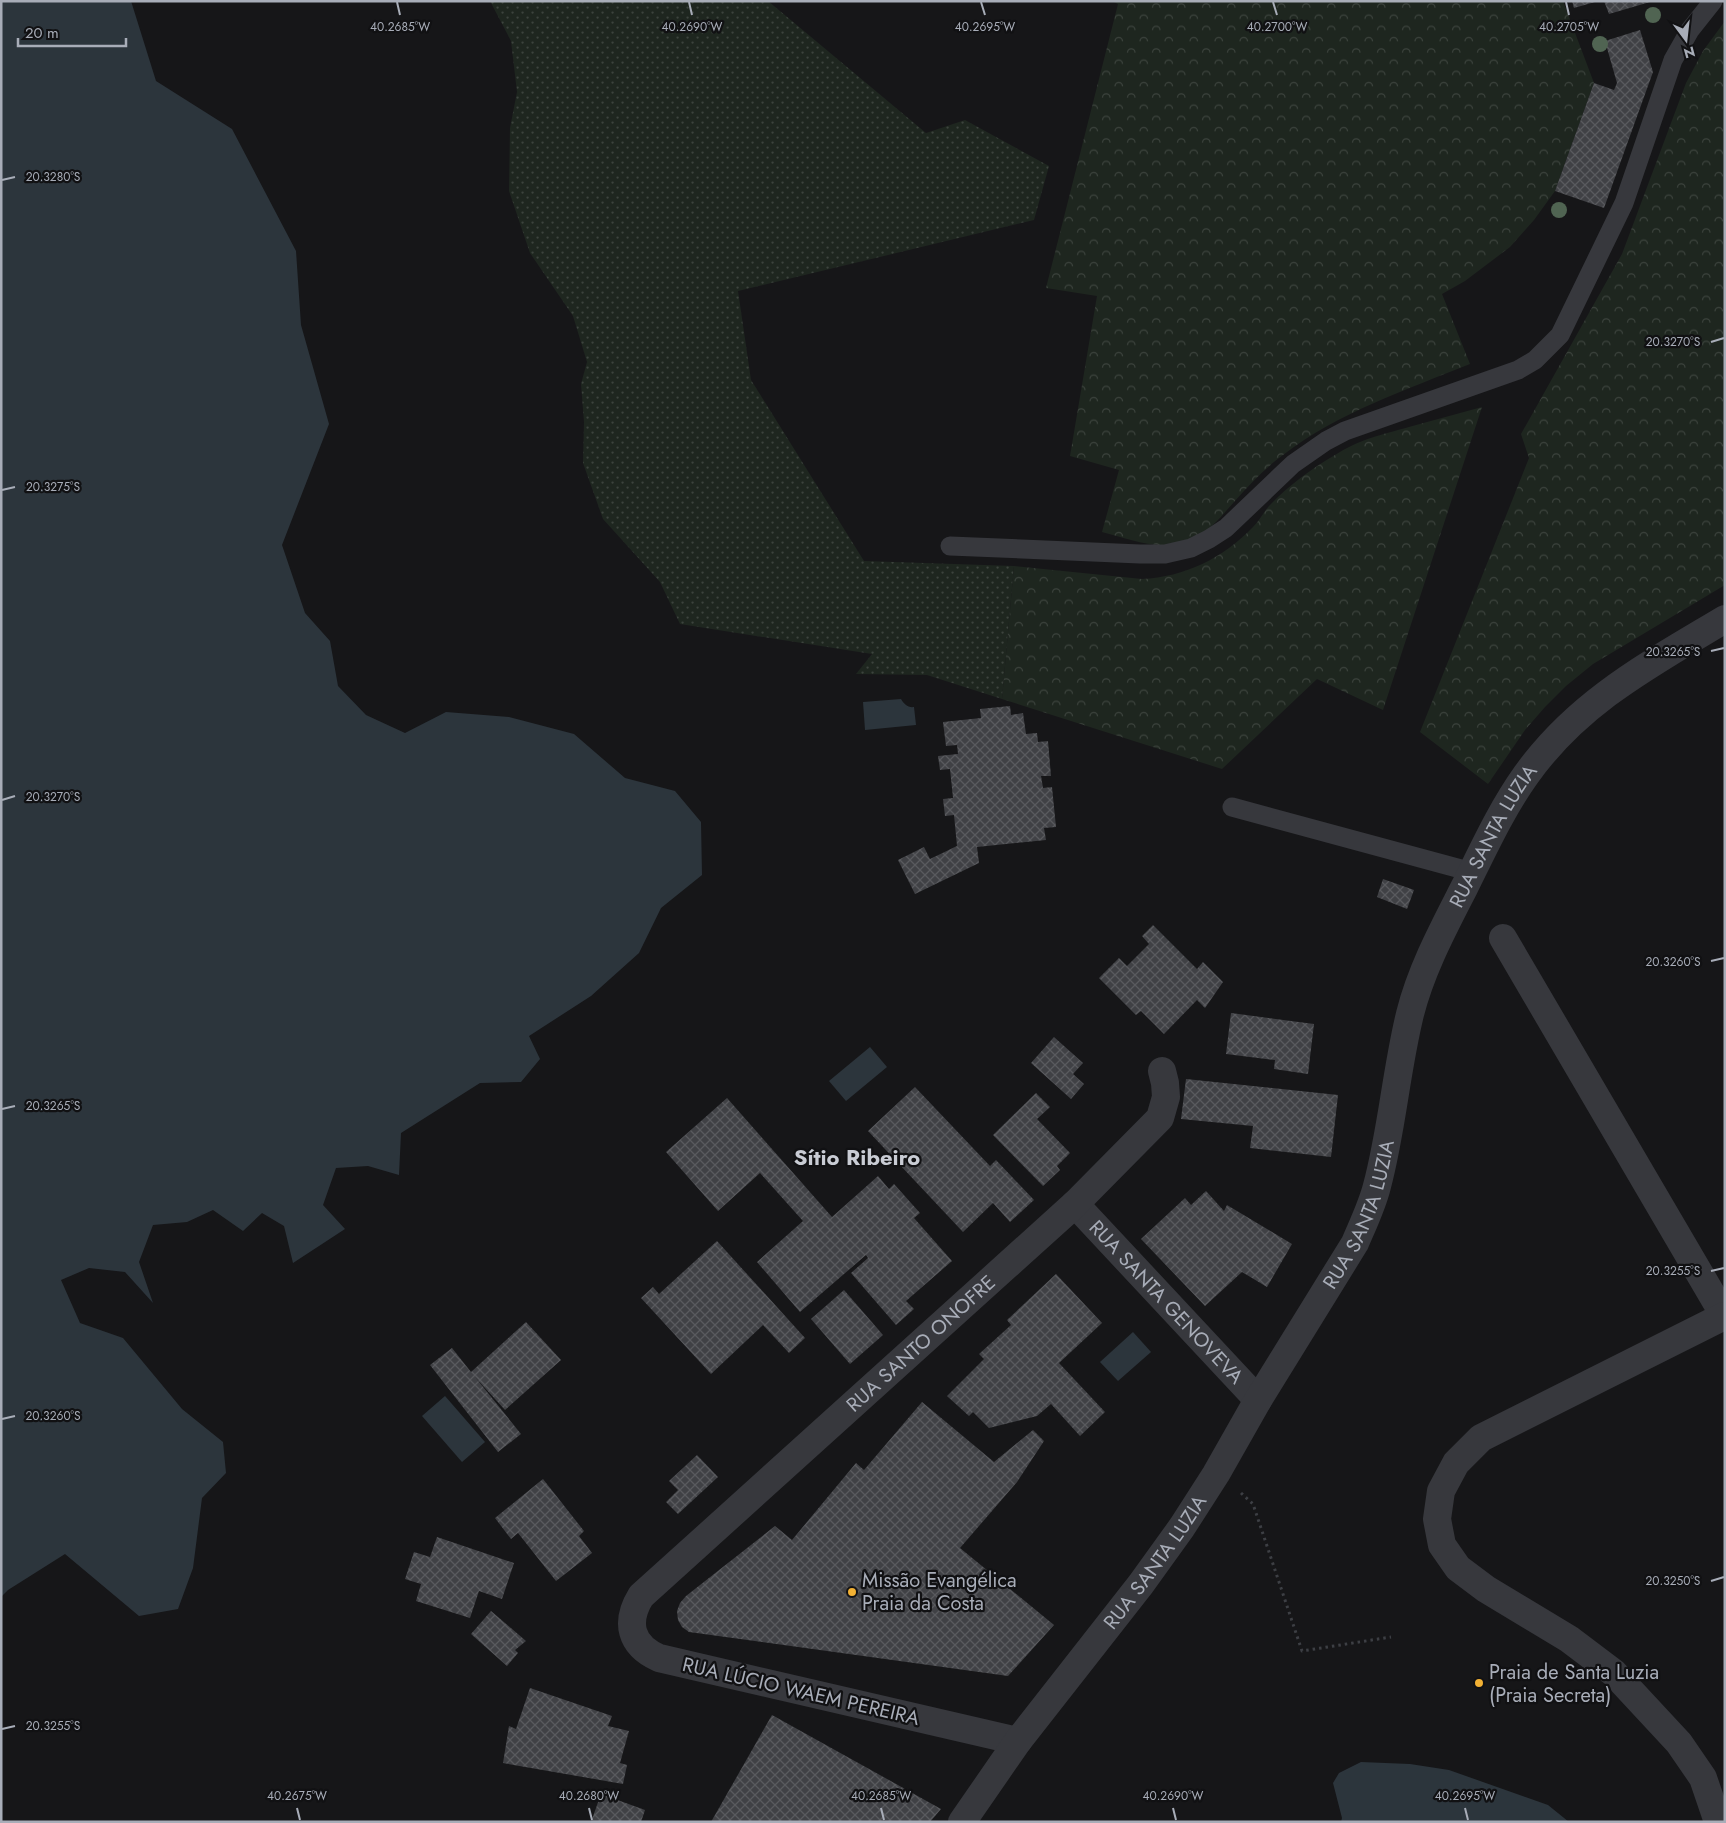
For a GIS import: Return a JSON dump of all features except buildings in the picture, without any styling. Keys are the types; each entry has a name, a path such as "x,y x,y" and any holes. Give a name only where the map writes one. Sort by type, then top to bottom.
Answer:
{"street":[{"name":"RUA SANTA LUZIA","path":"962,1822 1018,1741 1141,1584 1182,1527 1341,1267 1366,1218 1377,1186 1403,1045 1411,1011 1431,954 1506,807 1526,775 1574,720 1600,697 1628,677 1725,619"},
{"path":"1503,938 1724,1316 1480,1438 1456,1463 1441,1491 1437,1519 1442,1545 1458,1568 1486,1589 1569,1639 1614,1673 1679,1743 1702,1778 1718,1822"},
{"name":"RUA SANTO ONOFRE","path":"641,1596 1075,1204 1160,1118 1166,1097 1162,1071"},
{"name":"RUA SANTA GENOVEVA","path":"1075,1204 1258,1400"},
{"name":"RUA LÚCIO WAEM PEREIRA","path":"641,1596 634,1607 631,1620 633,1633 639,1644 659,1658 1018,1741"}],"lane":[{"path":"950,546 1140,554 1165,554 1190,548 1226,528 1292,464 1326,441 1366,422 1518,370 1535,360 1560,335 1577,302 1624,203 1673,60 1690,30 1713,1"},
{"path":"1232,807 1472,872"}],"path":[{"path":"1216,1474 1230,1483 1254,1504 1302,1651 1391,1637"}],"green space":[{"path":"490,1 768,1 926,133 965,120 1049,166 1034,220 738,291 751,380 864,561 1014,566 1002,699 927,675 856,674 872,654 680,624 660,582 603,519 583,463 584,422 581,384 587,362 573,316 530,253 509,191 510,128 517,92 511,41"},
{"path":"1112,1 1563,1 1594,83 1555,191 1534,220 1510,247 1465,281 1442,294 1470,364 1397,393 1327,426 1304,440 1269,466 1216,522 1200,535 1169,545 1144,543 1102,532 1119,470 1070,456 1097,296 1046,288 1118,4"},
{"path":"1725,21 1725,585 1593,664 1566,686 1525,730 1488,784 1420,732 1529,458 1521,434 1622,254 1686,83 1703,51"},
{"path":"1482,407 1383,710 1317,679 1222,769 1002,699 1014,566 1142,579 1188,570 1216,557 1229,548 1253,527 1269,506 1292,485 1317,466 1344,450 1380,435"}],"shaded area":[{"path":"1,1 131,1 156,81 232,129 296,251 301,325 329,424 282,545 305,613 330,641 338,686 366,715 405,733 446,712 509,717 574,734 625,778 675,791 701,822 702,875 661,908 639,953 591,996 529,1036 540,1059 521,1082 480,1083 401,1133 399,1175 368,1166 336,1168 323,1205 345,1229 293,1263 284,1226 262,1213 243,1231 213,1210 187,1222 153,1225 139,1262 153,1303 125,1272 89,1268 61,1280 80,1323 123,1338 182,1409 223,1442 226,1473 202,1498 193,1568 178,1609 139,1616 65,1554 8,1590 1,1597"},
{"path":"901,699 906,705 914,707 916,725 865,730 863,702"},
{"path":"870,1047 887,1067 846,1101 829,1081"},
{"path":"1133,1332 1151,1352 1118,1381 1100,1362"},
{"path":"445,1396 485,1442 462,1462 422,1416"},
{"path":"1361,1762 1410,1764 1449,1770 1548,1805 1569,1822 1341,1822 1342,1818 1333,1783 1339,1773"}],"place":[{"name":"Missão Evangélica Praia da Costa","path":"852,1592"},
{"name":"Praia de Santa Luzia (Praia Secreta)","path":"1479,1683"}],"district":[{"name":"Sítio Ribeiro","path":"857,1157"}]}
